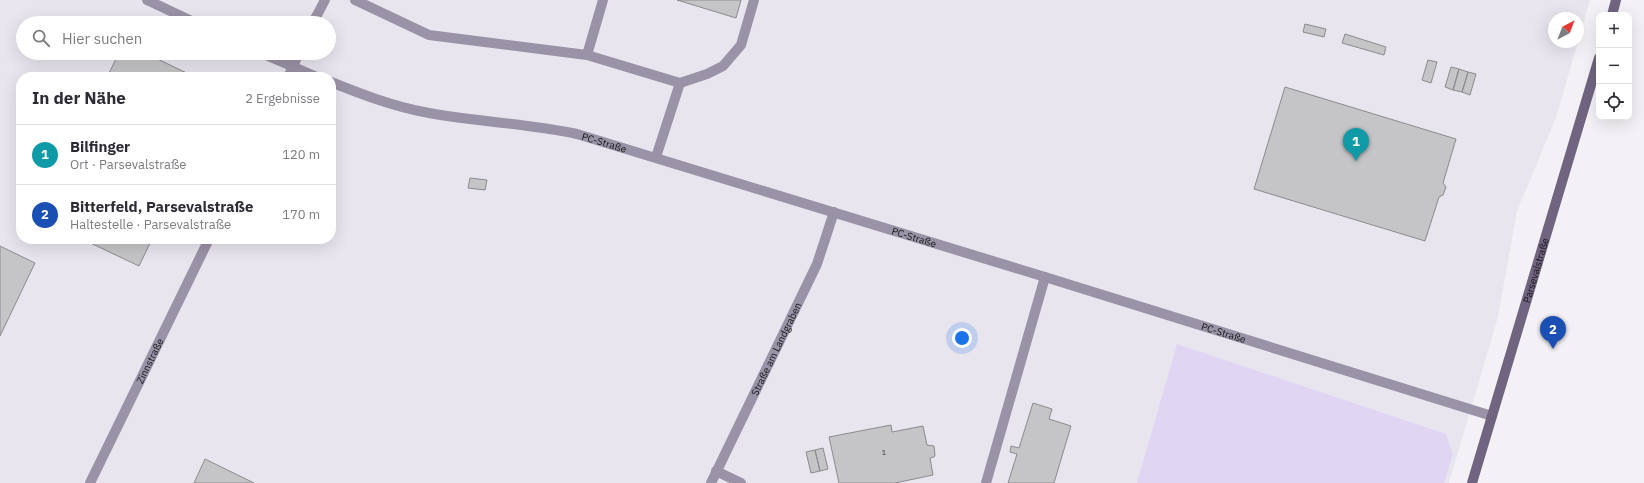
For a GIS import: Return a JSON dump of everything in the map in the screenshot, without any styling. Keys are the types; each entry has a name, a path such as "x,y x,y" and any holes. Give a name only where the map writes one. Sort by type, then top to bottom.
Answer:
{"street":[{"path":"148,0 181,16"},
{"path":"317,16 326,0"},
{"path":"355,0 429,35 587,55 680,83 707,74 723,66 741,45 754,0"},
{"path":"587,55 603,0"},
{"path":"1613,12 1616,0"},
{"path":"272,60 290,72 296,60"},
{"name":"Parsevalstraße","path":"1472,483 1596,68"},
{"path":"656,157 680,83"},
{"name":"PC-Straße","path":"336,84 392,104 422,112 451,117 544,127 577,134 656,157 1492,416"},
{"name":"Straße am Landgraben","path":"711,483 817,264 834,212"},
{"name":"Zinnstraße","path":"90,483 207,244"},
{"path":"986,483 1044,277"},
{"path":"716,471 741,483"}],"shaded area":[{"path":"0,0 1590,0 1584,21 1584,12 1548,12 1548,48 1576,48 1556,118 1517,211 1498,317 1449,483 0,483"},
{"path":"1177,344 1446,434 1453,454 1444,483 1137,483"}],"building":[{"path":"677,0 741,0 736,18"},
{"path":"1305,24 1326,29 1324,37 1303,32"},
{"path":"1345,34 1386,47 1384,55 1342,43"},
{"path":"116,60 160,60 185,72 110,72"},
{"path":"1428,60 1437,62 1431,83 1422,80"},
{"path":"1451,67 1459,69 1453,90 1445,87"},
{"path":"1459,69 1468,72 1462,92 1453,90"},
{"path":"1468,72 1476,74 1470,95 1462,92"},
{"path":"1285,87 1456,139 1443,183 1446,187 1443,195 1439,197 1425,241 1254,189"},
{"path":"470,178 487,180 485,190 468,188"},
{"path":"93,244 150,244 139,266"},
{"path":"0,246 35,263 0,336"},
{"path":"1033,403 1052,409 1049,419 1071,426 1054,483 1008,483 1017,454 1010,452 1011,446 1019,448"},
{"path":"891,425 892,432 923,426 927,445 934,446 935,455 934,457 930,458 933,475 895,483 839,483 829,437"},
{"path":"823,448 828,469 820,471 815,450"},
{"path":"815,450 820,471 811,473 806,452"},
{"path":"205,459 254,483 194,483"}],"place":[{"name":"Bilfinger","path":"1356,161"},
{"name":"Bitterfeld, Parsevalstraße","path":"1553,349"}]}
